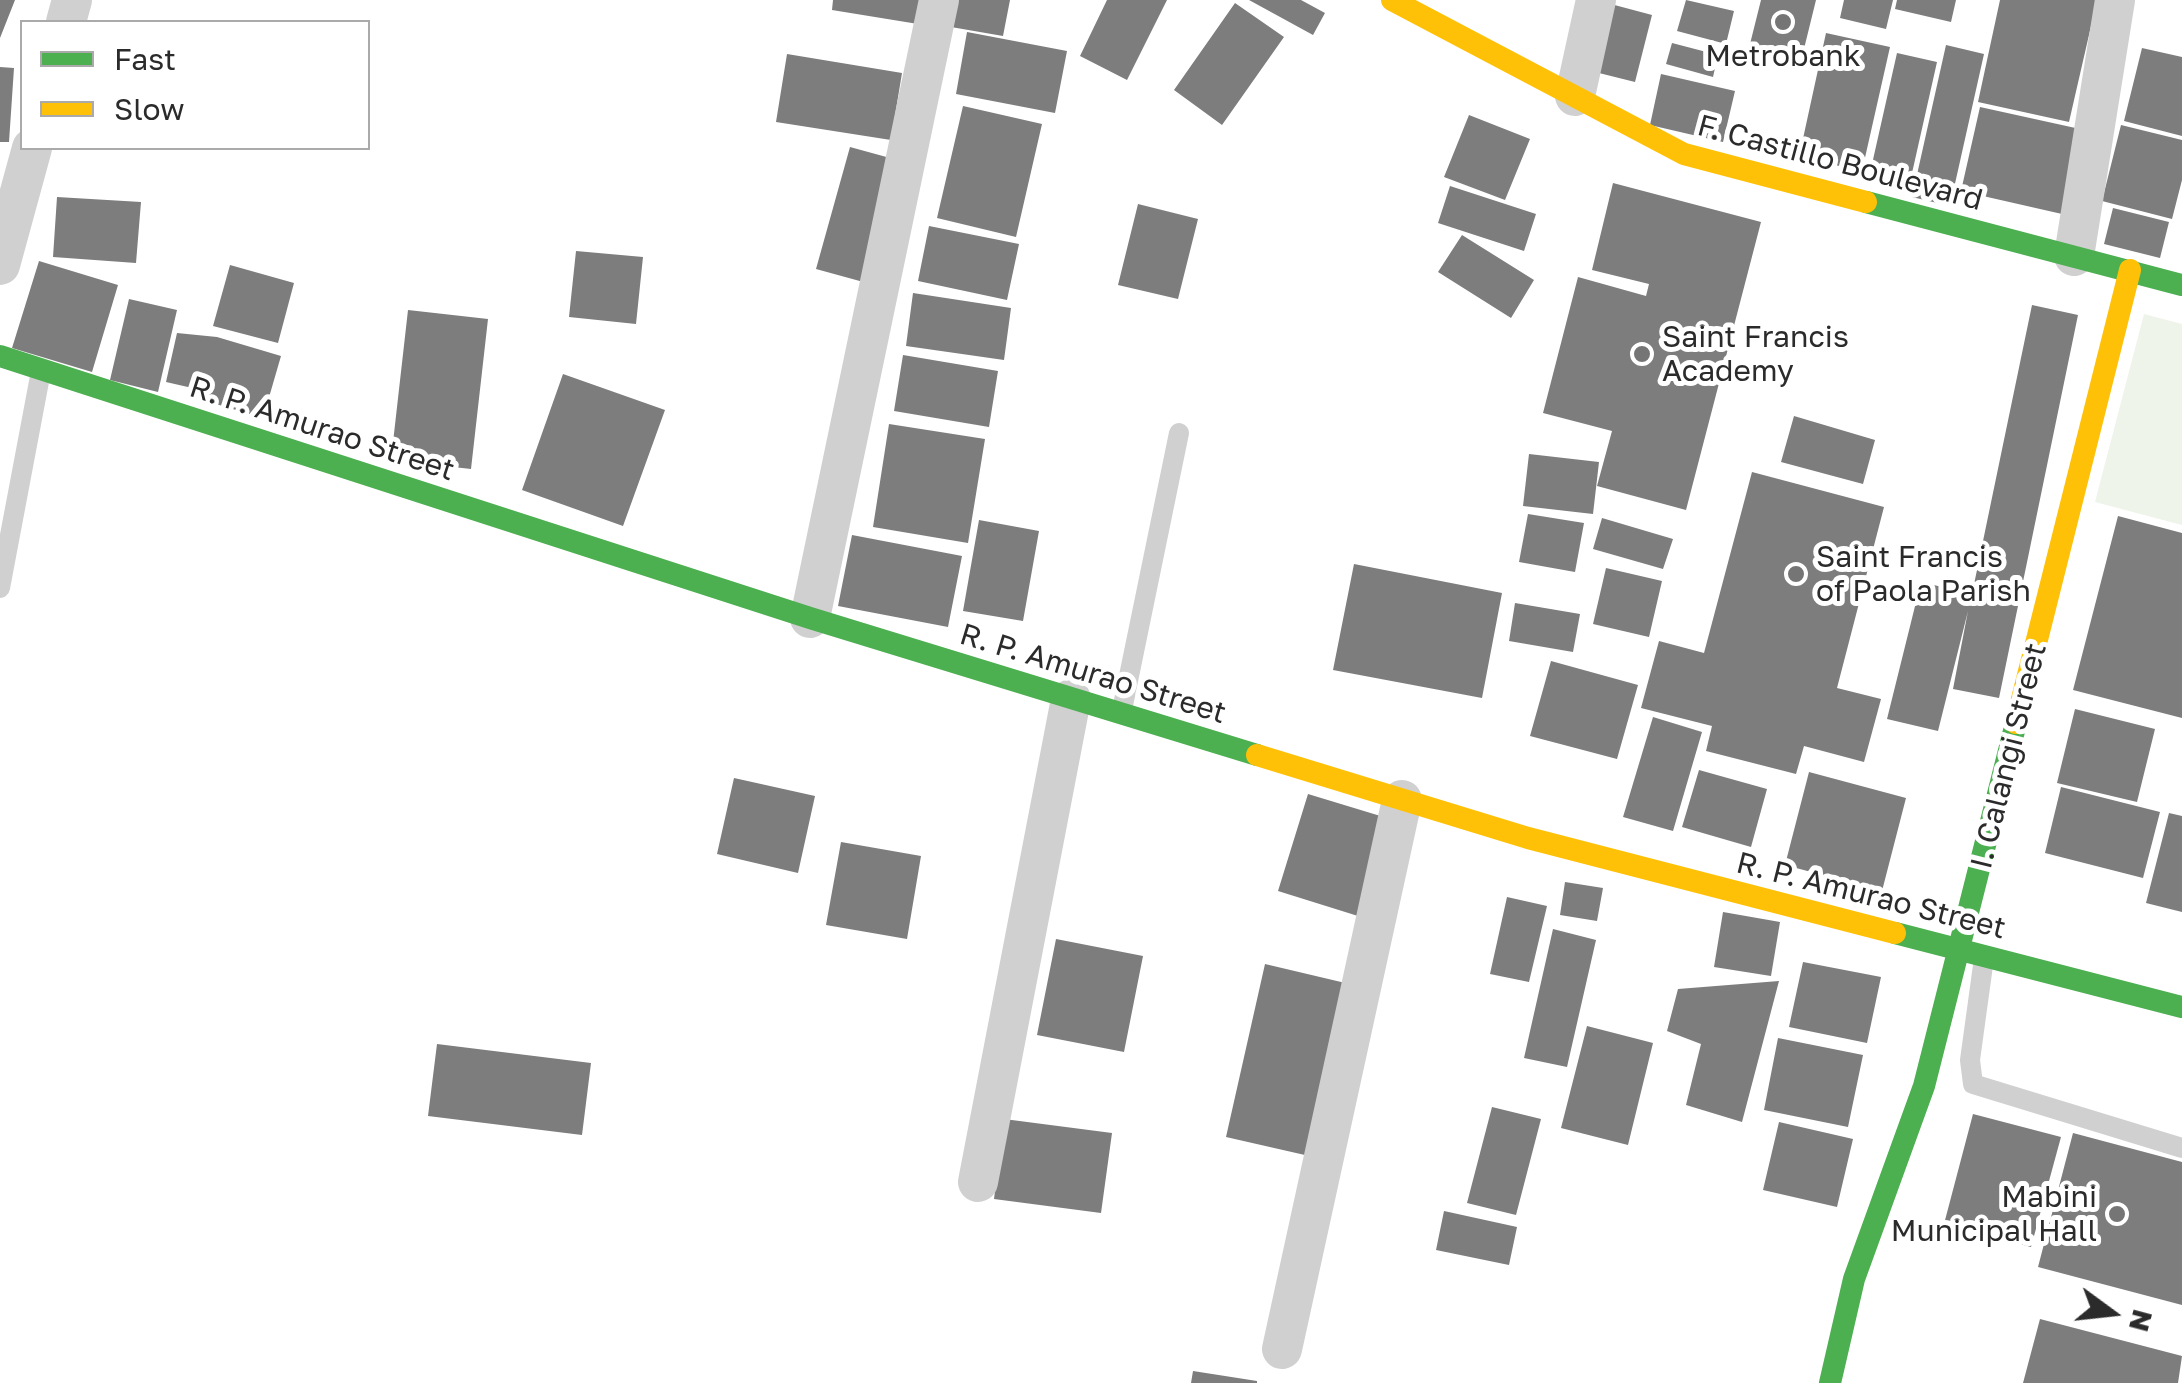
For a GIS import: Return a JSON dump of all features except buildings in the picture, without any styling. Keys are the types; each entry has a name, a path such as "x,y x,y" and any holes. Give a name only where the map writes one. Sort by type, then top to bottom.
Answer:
{"street":[{"path":"810,618 939,0"},
{"name":"F. Castillo Boulevard","path":"1392,0 1684,154 2182,285"},
{"path":"1575,96 1596,0"},
{"path":"2074,256 2115,0"},
{"path":"0,264 31,150"},
{"name":"I. Calangi Street","path":"1830,1383 1854,1279 1924,1086 1961,950 2130,270"},
{"name":"R. P. Amurao Street","path":"0,356 810,618 1528,838 2182,1007"},
{"path":"978,1182 1071,699"},
{"path":"1282,1350 1402,800"}],"lane":[{"path":"0,588 42,370"},
{"path":"1121,714 1179,433"},
{"path":"1984,956 1970,1060 1973,1084 2182,1148"}],"shaded area":[{"path":"2144,314 2182,324 2182,525 2095,502"}],"traffic: fast":[{"path":"1866,202 2182,285"},
{"path":"0,356 810,618 1257,755"},
{"path":"1830,1383 1854,1279 1924,1086 2016,723"},
{"path":"1895,933 2182,1007"}],"traffic: slow":[{"path":"1392,0 1684,154 1866,202"},
{"path":"2016,723 2130,270"},
{"path":"1257,755 1528,838 1895,933"}],"place":[{"name":"Metrobank","path":"1783,22"},
{"name":"Saint Francis Academy","path":"1642,354"},
{"name":"Saint Francis of Paola Parish","path":"1796,574"},
{"name":"Mabini Municipal Hall","path":"2117,1214"}]}
